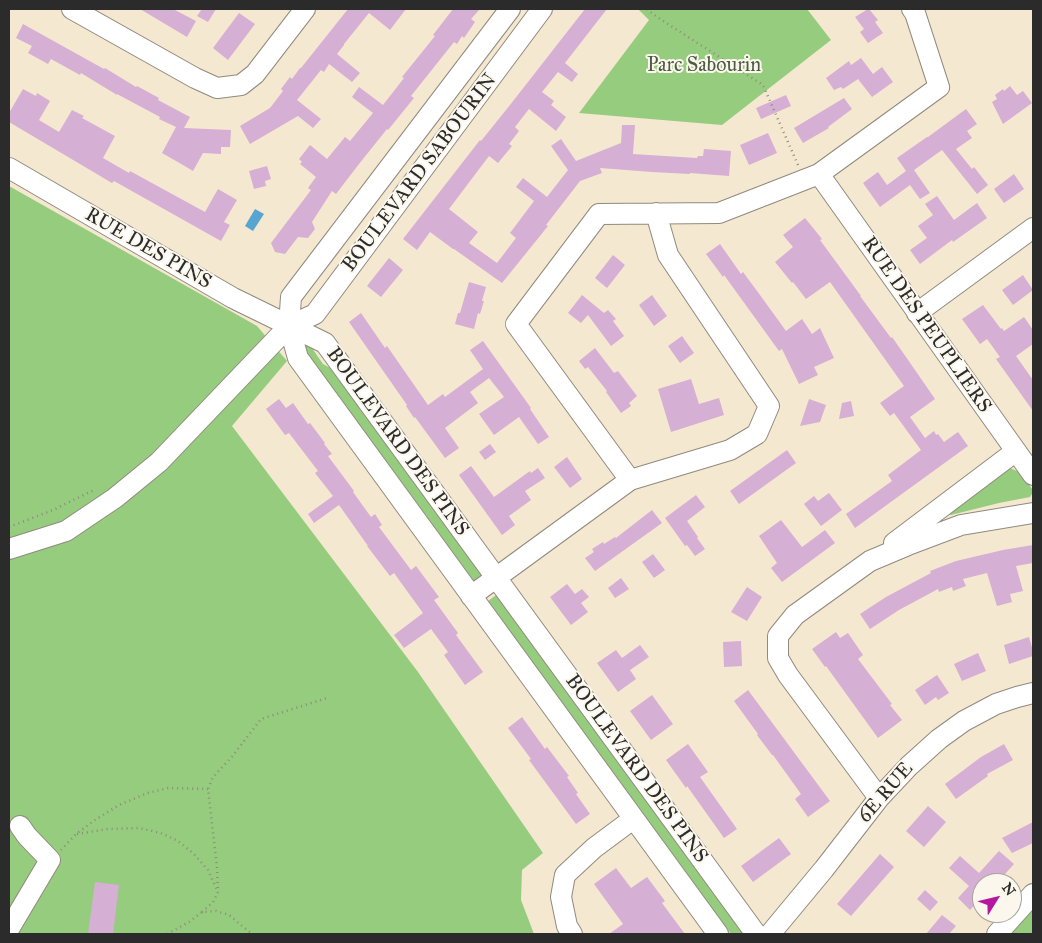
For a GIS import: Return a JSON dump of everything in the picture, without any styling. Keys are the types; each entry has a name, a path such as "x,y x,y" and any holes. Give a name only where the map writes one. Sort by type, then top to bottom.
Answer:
{"street":[{"path":"72,9 194,78 216,88 241,85 255,74 305,9"},
{"name":"BOULEVARD SABOURIN","path":"289,326 290,297 510,9"},
{"name":"BOULEVARD SABOURIN","path":"9,549 66,531 115,498 159,462 289,326 315,314 542,9"},
{"path":"630,480 516,324 599,214 719,213 812,177 939,87 915,13 912,9"},
{"name":"RUE DES PINS","path":"9,168 233,298 289,326"},
{"name":"RUE DES PEUPLIERS","path":"812,177 917,313 1033,475"},
{"path":"471,596 630,480 730,450 757,434 769,406 668,255 656,213"},
{"path":"917,313 1033,228"},
{"name":"BOULEVARD DES PINS","path":"289,326 325,343 756,934"},
{"name":"BOULEVARD DES PINS","path":"289,326 298,358 718,934"},
{"path":"878,798 788,675 778,658 778,636 795,615 1016,451"},
{"path":"870,561 961,525 1033,513"},
{"name":"6E RUE","path":"770,934 824,869 878,798 909,766 939,739 964,721 996,704 1033,693"},
{"path":"572,934 567,926 561,897 565,875 594,848 633,818"},
{"path":"9,929 50,860 20,826"},
{"path":"997,934 1033,894"}],"path":[{"path":"647,9 763,85 812,177"},
{"path":"9,527 53,510 97,489"},
{"path":"167,934 189,922 202,912 213,902 218,892 218,867 208,789 213,777 231,758 261,719 327,698"},
{"path":"50,860 76,834 119,805 148,793 168,788 208,789"},
{"path":"76,834 116,828 139,828 161,833 178,841 194,854 208,870 218,892"},
{"path":"202,912 216,911 229,915 252,934"}],"green space":[{"name":"Parc Sabourin","path":"638,9 807,9 831,40 722,125 579,113 649,20"},
{"path":"9,186 257,326 287,361 232,426 418,672 543,853 522,870 521,900 534,934 9,934"},
{"path":"307,341 323,364 338,372 485,572 474,581 301,345"},
{"path":"1010,468 1019,472 1033,490 1030,497 951,515 948,514"},
{"path":"499,593 746,934 731,934 488,601"},
{"path":"1033,894 1033,934 997,934 1007,923 1022,923 1022,906"}],"water":[{"path":"255,209 264,214 253,231 245,226"}],"building":[{"path":"140,9 173,9 196,21 187,37"},
{"path":"202,9 216,9 208,22 197,16"},
{"path":"348,9 406,9 390,30 369,13 344,44 337,54 360,73 352,82 329,64 324,72 321,70 297,100 321,119 313,128 298,116 250,144 240,126 270,108 283,91 281,89 290,77 292,79"},
{"path":"453,9 480,9 471,19 475,22 464,38 462,36 457,44 454,42 411,96 414,98 336,194 332,191 312,222 315,229 308,238 298,237 285,254 275,252 271,243 311,190 308,188 316,177 300,164 302,162 299,159 310,145 327,159 345,137 350,141 373,113 352,97 359,87 383,105"},
{"path":"585,9 607,9 565,63 578,74 572,82 558,72 542,92 554,101 551,105 566,117 556,131 529,109 515,127 519,131 509,144 512,146 498,163 489,156 449,209 478,232 469,243 497,263 516,238 510,233 534,201 516,187 523,178 547,197 568,170 551,146 561,139 576,161 621,143 622,125 635,125 633,154 697,158 698,156 703,156 704,149 731,151 729,176 600,168 602,173 580,181 546,225 548,226 502,283 430,232 417,250 403,239"},
{"path":"868,9 878,20 875,22 883,33 868,43 860,32 864,29 855,17"},
{"path":"239,13 255,24 228,60 213,48"},
{"path":"23,24 159,98 158,100 190,117 184,128 231,130 230,147 221,147 221,154 203,153 193,171 162,153 176,127 81,73 80,75 51,59 48,64 28,53 32,46 16,38"},
{"path":"861,58 873,74 882,67 893,82 872,97 858,79 843,89 841,87 834,90 826,78 849,61 851,65"},
{"path":"1010,86 1017,95 1023,91 1032,103 1003,124 992,102 997,99 995,95"},
{"path":"23,89 36,96 37,93 50,101 39,120 59,132 72,110 84,116 82,118 115,136 103,158 129,173 130,171 205,212 218,189 237,200 224,222 230,225 221,241 114,181 112,183 9,122 9,113"},
{"path":"786,95 791,106 761,119 756,108"},
{"path":"844,98 852,109 829,128 803,143 794,128"},
{"path":"966,109 977,124 967,131 972,138 956,149 988,185 977,194 942,150 914,170 930,193 920,199 910,185 880,207 863,183 878,172 887,185 906,171 897,158"},
{"path":"768,133 777,153 749,165 740,145"},
{"path":"267,166 271,179 265,181 266,186 254,189 249,171"},
{"path":"1014,174 1024,189 1004,203 994,189"},
{"path":"937,196 954,220 977,203 987,218 953,242 952,240 920,264 910,250 927,238 918,226 933,215 925,204"},
{"path":"805,218 822,239 820,240 935,399 910,417 925,438 934,431 944,442 958,432 968,446 855,528 846,514 892,481 888,475 921,450 894,413 890,416 880,403 904,386 830,282 806,299 775,262 793,247 783,235"},
{"path":"720,244 786,331 802,319 812,334 820,328 834,358 814,367 818,375 799,384 782,349 779,351 724,275 723,277 706,254"},
{"path":"613,255 625,265 607,288 595,278"},
{"path":"389,258 403,270 381,297 367,286"},
{"path":"1023,275 1033,290 1013,305 1002,290"},
{"path":"469,282 486,287 482,301 484,301 480,314 478,313 474,329 455,324"},
{"path":"582,295 604,313 608,310 616,319 613,321 624,336 611,346 588,315 581,323 568,313"},
{"path":"652,295 667,316 654,326 639,305"},
{"path":"983,305 1004,331 1024,317 1033,330 1033,344 1016,356 1033,380 1033,411 996,359 1000,357 987,339 980,344 962,319"},
{"path":"361,313 385,348 387,346 428,405 443,394 445,397 483,369 470,350 483,341 531,408 549,437 538,444 519,417 494,435 479,414 504,397 489,378 470,392 478,403 445,428 459,448 445,458 414,418 349,322"},
{"path":"682,336 694,353 680,363 668,346"},
{"path":"595,348 614,373 618,371 637,396 629,403 631,406 621,413 588,367 585,369 579,361"},
{"path":"691,379 699,404 719,398 724,415 671,432 658,389"},
{"path":"279,399 286,408 293,403 308,424 310,423 332,454 328,456 371,517 375,514 382,525 379,527 411,570 416,566 439,597 434,600 458,633 456,635 483,672 465,685 444,655 448,652 431,629 404,648 394,635 423,613 394,573 390,576 339,505 314,523 308,514 333,496 315,473 318,471 289,433 285,435 266,409"},
{"path":"809,399 826,405 820,422 800,426"},
{"path":"851,401 854,416 839,419 842,403"},
{"path":"490,444 496,452 485,460 479,452"},
{"path":"787,450 796,463 739,504 730,491"},
{"path":"567,457 582,479 570,488 554,467"},
{"path":"471,466 494,497 530,471 531,473 538,468 545,478 525,491 531,500 509,516 515,525 502,535 459,475"},
{"path":"829,493 842,510 821,526 804,504 814,496 818,501"},
{"path":"696,495 705,507 687,521 705,549 695,556 687,545 685,546 665,518"},
{"path":"652,510 662,523 595,571 585,558 594,552 592,549 603,542 604,544 616,538"},
{"path":"781,520 802,547 825,530 835,543 782,582 771,568 777,563 759,536"},
{"path":"1033,545 1033,563 1016,566 1023,591 1010,594 1012,602 997,606 987,573 963,579 966,586 953,591 952,587 939,592 938,589 899,610 870,629 860,614 886,597 931,573 930,571 956,561"},
{"path":"653,554 665,570 654,578 642,562"},
{"path":"621,578 629,589 615,598 608,588"},
{"path":"567,584 575,594 582,589 589,597 581,603 588,612 571,625 550,597"},
{"path":"747,587 762,597 747,621 731,612"},
{"path":"836,632 840,638 848,633 863,655 858,659 902,720 878,738 812,649"},
{"path":"1029,637 1033,656 1009,664 1004,645"},
{"path":"741,641 742,666 724,667 723,642"},
{"path":"640,645 649,657 630,670 636,679 618,692 597,663 616,650 622,658"},
{"path":"978,653 986,671 962,681 954,664"},
{"path":"937,675 949,693 938,700 936,697 925,705 915,690"},
{"path":"748,690 830,801 808,817 795,799 801,794 734,701"},
{"path":"652,695 673,724 651,740 630,711"},
{"path":"522,717 545,749 547,747 569,776 567,777 578,793 576,794 590,814 576,824 508,728"},
{"path":"688,744 708,772 700,777 737,829 724,838 666,760"},
{"path":"1004,744 1013,760 987,774 988,776 956,799 945,784 981,757"},
{"path":"928,806 946,822 924,847 906,831"},
{"path":"1033,822 1033,843 1012,853 1002,838"},
{"path":"779,838 791,854 753,882 741,866"},
{"path":"999,851 1014,864 1006,873 979,873"},
{"path":"880,854 894,867 851,916 837,904"},
{"path":"960,856 979,873 972,873 972,908 970,910 958,898 969,886 949,868"},
{"path":"616,868 631,888 647,877 665,901 662,903 685,934 609,934 623,924 594,884"},
{"path":"95,882 119,885 113,934 88,934"},
{"path":"925,890 938,902 930,911 917,899"},
{"path":"942,915 956,926 949,934 926,934"}]}
